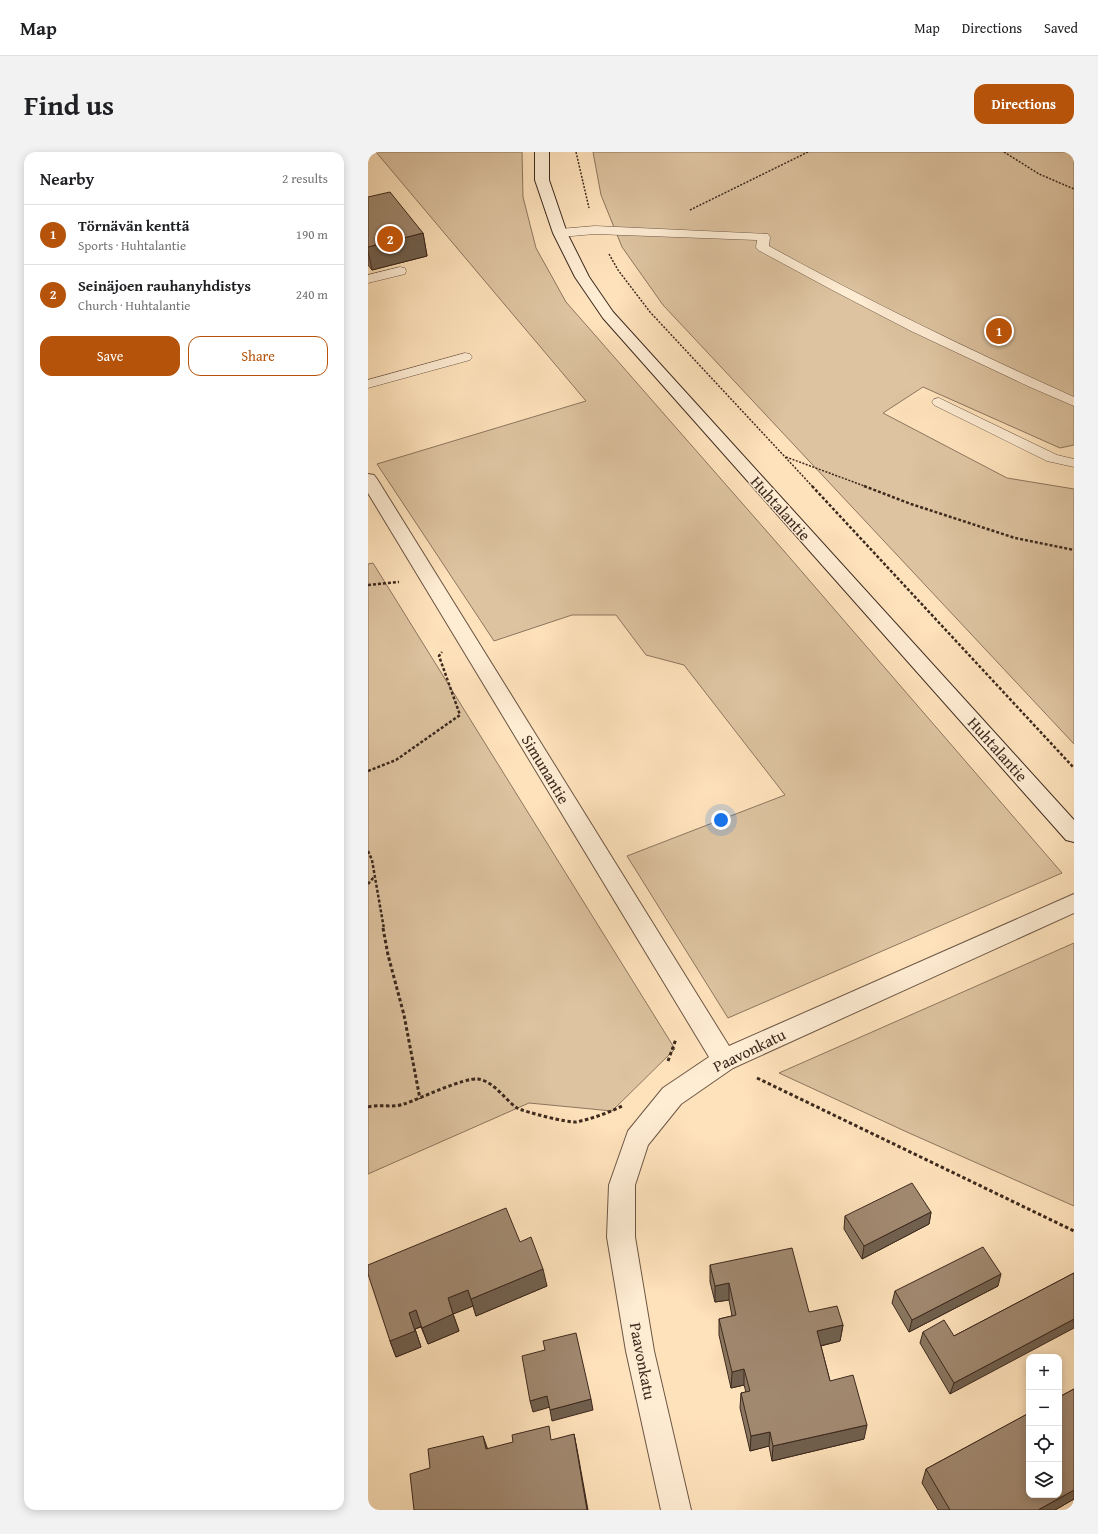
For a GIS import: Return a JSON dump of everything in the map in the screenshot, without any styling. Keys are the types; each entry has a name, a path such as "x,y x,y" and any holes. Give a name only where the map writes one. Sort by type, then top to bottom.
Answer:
{"street":[{"name":"Huhtalantie","path":"542,152 542,180 560,233 582,277 608,315 1074,834"},
{"name":"Simunantie","path":"368,479 724,1060"},
{"name":"Paavonkatu","path":"676,1510 640,1352 621,1237 622,1185 637,1140 672,1096 724,1060 1074,903"}],"lane":[{"path":"560,233 595,230 764,236 762,248 822,282 1026,381 1074,402"},
{"path":"368,279 400,271"},
{"path":"368,384 465,358"},
{"path":"939,402 1052,458 1074,462"}],"path":[{"path":"576,152 583,190 595,230 618,270 650,312 1074,768"},
{"path":"687,211 808,152"},
{"path":"1004,152 1039,174 1074,189"},
{"path":"785,457 911,504 1000,533 1016,538 1074,550"},
{"path":"368,771 396,760 460,715 439,656 463,633"},
{"path":"368,851 372,860 388,955 404,1016 420,1099"},
{"path":"368,884 375,877"},
{"path":"668,1063 678,1031 698,1017"},
{"path":"724,1060 755,1077 1074,1231"},
{"path":"368,1107 375,1105 402,1105 455,1084 478,1079 494,1087 518,1108 544,1116 575,1122 612,1111 626,1104"}],"shaded area":[{"path":"376,152 522,152 523,197 536,248 566,302 784,551 1062,873 728,1018 627,856 785,795 684,665 646,655 616,615 572,615 494,641 377,464 586,401"},
{"path":"593,152 1074,152 1074,445 1060,448 923,387 883,413 1007,478 1074,489 1074,744 663,305 622,247 601,195"},
{"path":"373,563 675,1049 612,1111 529,1103 368,1174 368,564"},
{"path":"1074,943 1074,1206 909,1133 779,1073"}],"building":[{"path":"390,192 423,233 368,247 368,197"},
{"path":"912,1183 931,1212 864,1246 845,1216"},
{"path":"506,1208 520,1242 531,1237 543,1269 471,1299 468,1290 448,1298 453,1314 422,1328 416,1310 409,1313 415,1331 390,1341 368,1274 368,1265"},
{"path":"983,1247 1001,1274 912,1320 895,1291"},
{"path":"792,1248 809,1312 837,1306 843,1325 817,1331 830,1381 853,1375 867,1425 773,1446 770,1432 751,1436 741,1393 750,1391 744,1369 732,1372 719,1319 736,1315 729,1283 715,1286 710,1265"},
{"path":"1074,1273 1074,1319 954,1383 923,1332 944,1320 954,1336"},
{"path":"576,1333 591,1399 550,1410 547,1396 530,1401 522,1356 545,1350 543,1341"},
{"path":"1074,1389 1074,1490 1062,1497 1062,1426 1062,1395"},
{"path":"1026,1415 1026,1498 1060,1498 1038,1510 950,1510 926,1469"},
{"path":"549,1426 551,1440 574,1434 587,1510 414,1510 410,1474 430,1468 428,1449 483,1436 486,1449 513,1442 512,1435"}],"place":[{"name":"Seinäjoen rauhanyhdistys","path":"390,239"},
{"name":"Törnävän kenttä","path":"999,331"}]}
